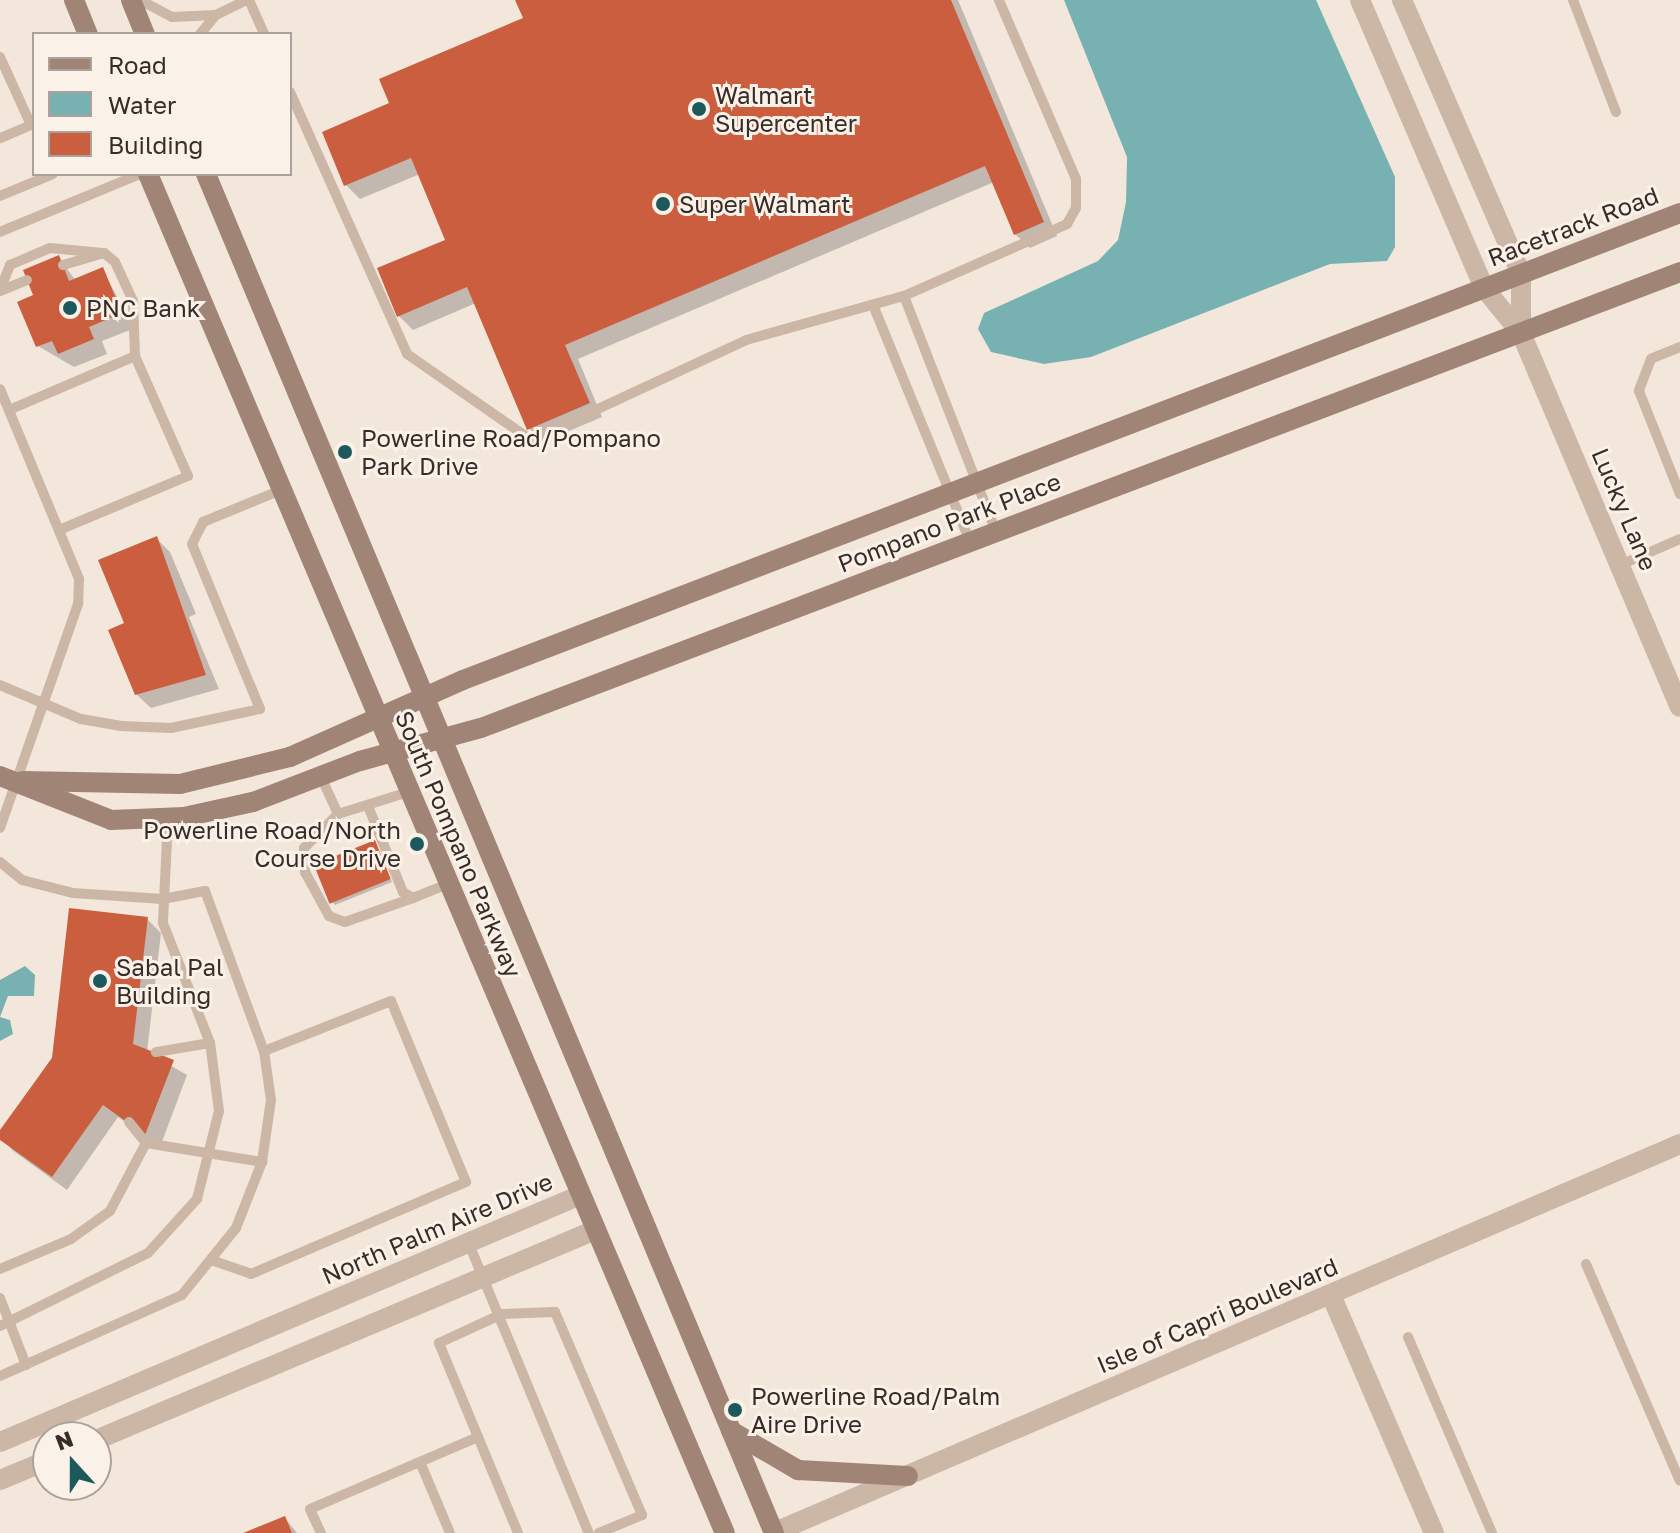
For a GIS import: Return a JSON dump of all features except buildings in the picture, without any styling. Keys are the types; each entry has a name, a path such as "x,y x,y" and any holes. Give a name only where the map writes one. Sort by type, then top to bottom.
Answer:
{"street":[{"path":"74,0 87,32"},
{"path":"131,0 144,32"},
{"path":"1360,0 1484,288 1521,333"},
{"path":"1402,0 1521,274 1521,333"},
{"name":"South Pompano Parkway","path":"149,176 578,1196 725,1533"},
{"name":"South Pompano Parkway","path":"207,176 773,1533"},
{"name":"Racetrack Road","path":"1484,288 1680,213"},
{"path":"1521,333 1680,272"},
{"name":"Pompano Park Place","path":"6,778 134,786 201,781 290,757 426,697 1484,288"},
{"name":"Pompano Park Place","path":"6,778 90,817 168,819 253,802 392,753 443,740 1521,333"},
{"name":"Lucky Lane","path":"1521,333 1680,707"},
{"name":"Isle of Capri Boulevard","path":"773,1533 1680,1144"},
{"name":"North Palm Aire Drive","path":"0,1442 578,1196"},
{"path":"112,1433 593,1231"},
{"path":"1331,1295 1434,1533"},
{"name":"North Palm Aire Drive","path":"318,1308 334,1340"},
{"path":"144,1381 160,1413"},
{"path":"731,1431 798,1470 908,1476"},
{"path":"0,1480 32,1467"}],"lane":[{"path":"140,0 172,17 216,15 248,0 263,32"},
{"path":"292,96 407,354 531,440 746,340 904,296 1048,238 1076,208 1076,179 999,0"},
{"path":"1573,0 1616,112"},
{"path":"202,32 216,15"},
{"path":"0,57 31,125 0,138"},
{"path":"0,196 48,176"},
{"path":"0,232 135,176"},
{"path":"0,290 10,265 50,248 85,246 104,253 133,301 135,356 188,476 59,530"},
{"path":"63,265 104,253"},
{"path":"0,290 27,280"},
{"path":"904,296 996,532"},
{"path":"873,305 970,542"},
{"path":"1680,347 1651,359 1639,391 1680,494"},
{"path":"9,410 135,356"},
{"path":"0,389 79,579 78,604 40,704 6,778 0,828"},
{"path":"0,685 81,719 171,728 260,709 192,544 203,522 281,490"},
{"path":"1620,565 1680,539"},
{"path":"321,777 338,814"},
{"path":"408,792 338,814 304,848 305,872 329,916 345,922 447,884"},
{"path":"368,806 403,892 413,898"},
{"path":"5,1324 148,1253 197,1199 212,1153 219,1111 210,1043 172,955 163,899 168,819"},
{"path":"0,862 22,880 73,893 163,899 205,891 264,1051 271,1100 262,1162 214,1261 182,1295 148,1315 0,1376"},
{"path":"214,1261 251,1274 466,1182 391,1001 264,1051"},
{"path":"156,1052 210,1043"},
{"path":"129,1122 146,1143 262,1162"},
{"path":"0,1269 71,1239 110,1211 146,1143"},
{"path":"469,1244 502,1314 589,1533"},
{"path":"1586,1264 1680,1481"},
{"path":"0,1298 5,1324 26,1365"},
{"path":"518,1533 439,1343 502,1314 555,1312 642,1515 604,1532"},
{"path":"1408,1337 1492,1533"},
{"path":"321,1533 310,1509 478,1437"},
{"path":"420,1462 450,1533"}],"water":[{"path":"1064,0 1316,0 1395,177 1395,247 1387,261 1330,264 1091,357 1044,364 991,352 978,329 984,313 1098,261 1118,240 1126,202 1127,157"},
{"path":"25,966 35,975 34,996 8,996 0,1017 0,980"},
{"path":"0,1017 10,1020 13,1034 0,1041"}],"place":[{"name":"Walmart Supercenter","path":"699,109"},
{"name":"Super Walmart","path":"663,204"},
{"name":"PNC Bank","path":"70,308"},
{"name":"Powerline Road/Pompano Park Drive","path":"345,452"},
{"name":"Powerline Road/North Course Drive","path":"417,844"},
{"name":"Sabal Pal Building","path":"100,981"},
{"name":"Powerline Road/Palm Aire Drive","path":"735,1410"}]}
